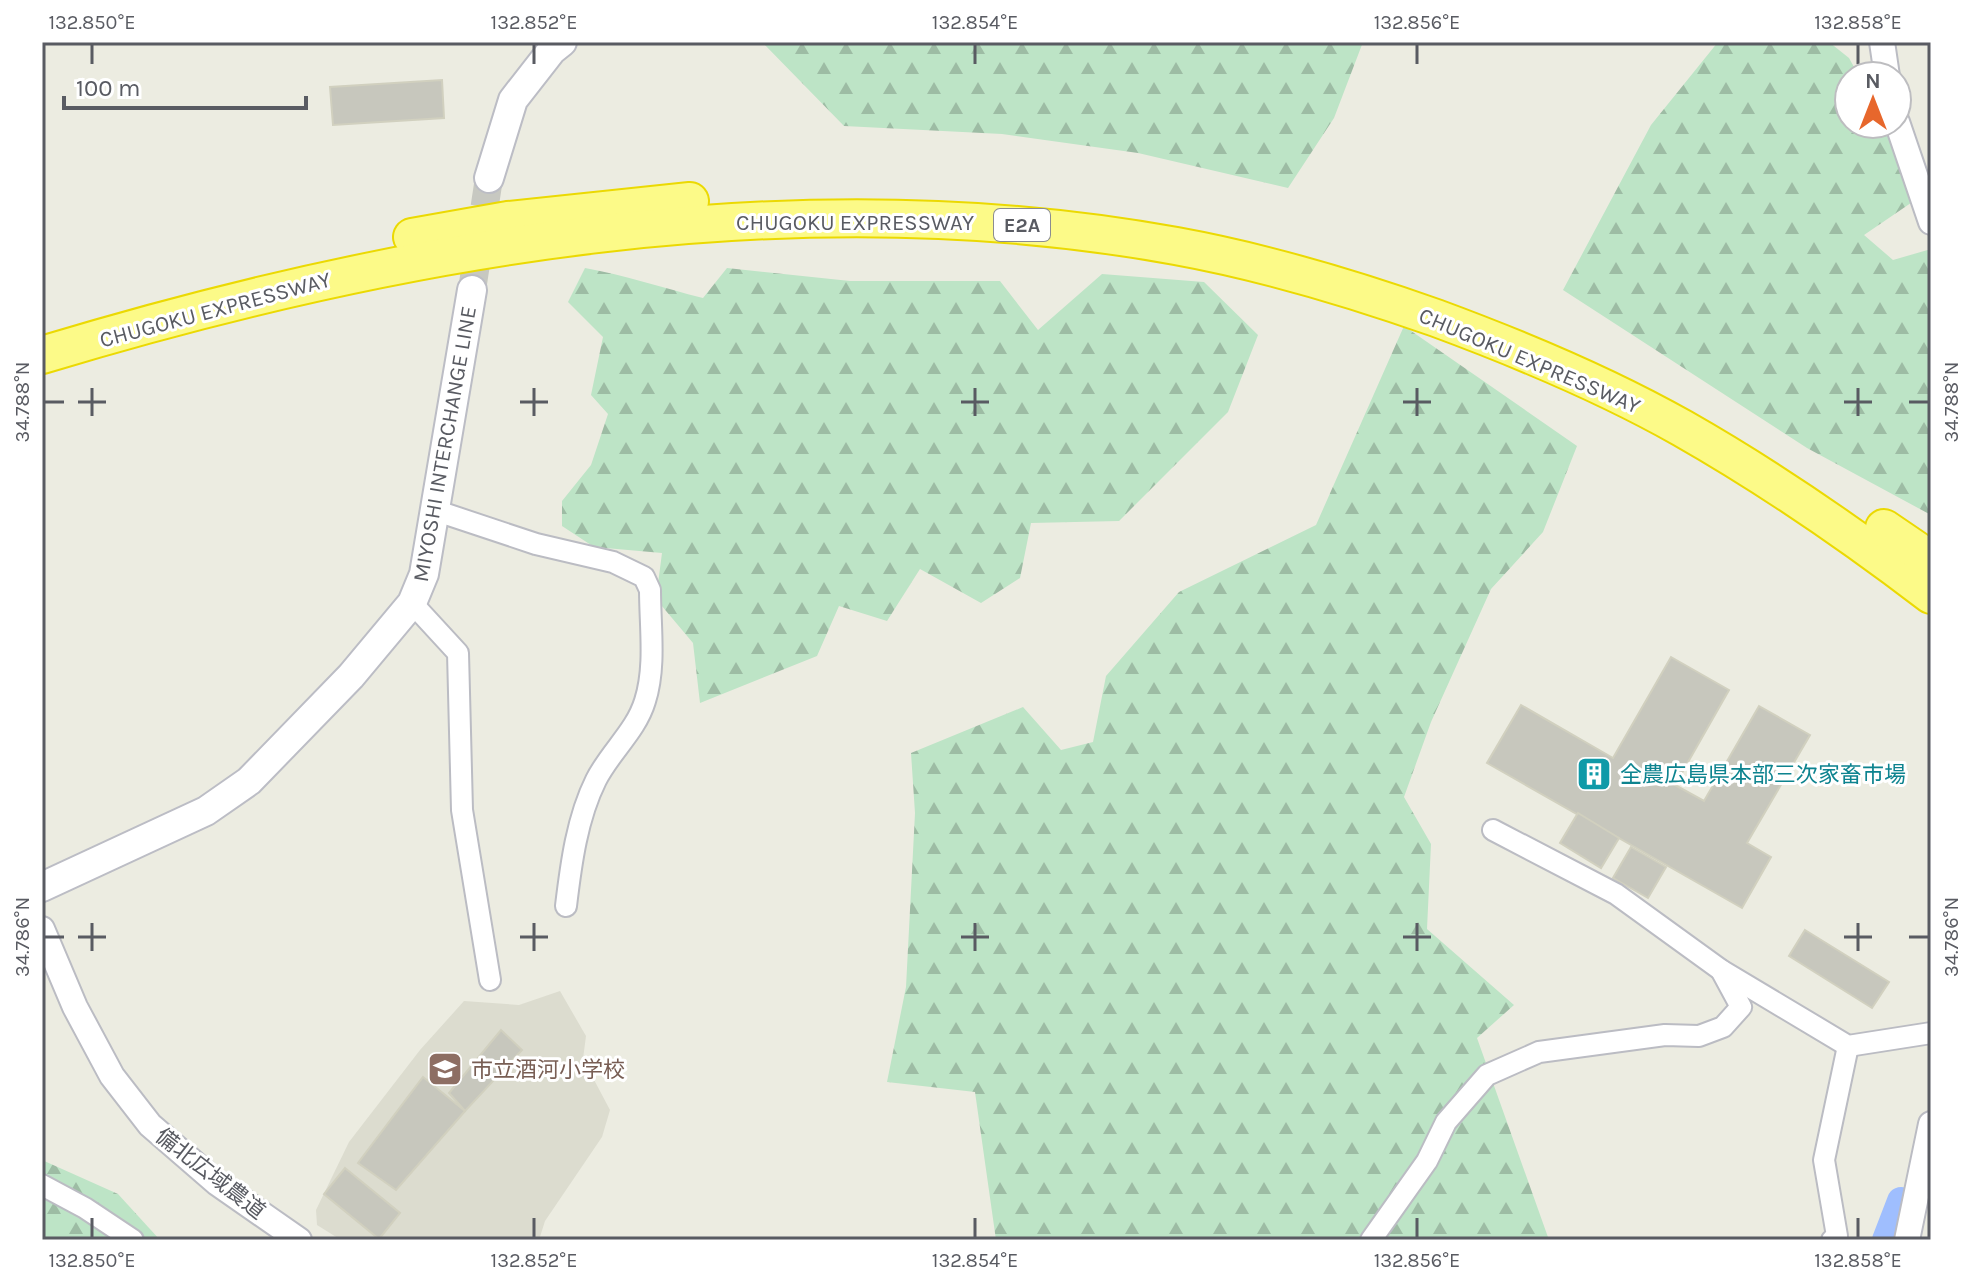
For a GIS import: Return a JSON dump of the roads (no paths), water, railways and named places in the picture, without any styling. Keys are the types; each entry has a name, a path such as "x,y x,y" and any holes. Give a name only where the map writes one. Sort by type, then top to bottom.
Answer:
{"highway":[{"name":"CHUGOKU EXPRESSWAY","path":"42,330 246,272 377,243 508,220 620,206 810,195 902,194 1102,209 1292,246 1492,313 1589,353 1687,403 1788,463 1931,562"},
{"name":"CHUGOKU EXPRESSWAY","path":"42,355 239,299 379,267 516,244 621,232 804,218 994,222 1092,232 1179,246 1325,282 1473,331 1582,377 1678,426 1784,488 1931,595"}],"main road":[{"path":"489,178 513,100 555,45"},
{"name":"MIYOSHI INTERCHANGE LINE","path":"42,887 206,811 249,781 351,676 412,603 424,574 472,290"}],"street":[{"path":"1903,140 1931,222"},
{"path":"434,510 536,544 613,562 644,577 650,590 650,682 644,705 596,780 572,857 566,906"},
{"path":"412,603 458,653 462,810 490,980"},
{"path":"1493,830 1616,894 1721,970 1848,1046 1931,1033"},
{"name":"備北広域農道","path":"42,929 75,1007 112,1076 150,1125 217,1183 299,1240"},
{"path":"1371,1240 1427,1161 1446,1122 1487,1075 1539,1052 1665,1035 1699,1036 1723,1027 1741,1007 1721,970"},
{"path":"1832,1240 1837,1236 1824,1160 1848,1046"},
{"path":"1907,1240 1931,1124"},
{"path":"42,1185 85,1208 133,1240"}],"waterway":[{"path":"1886,1240 1901,1201"}],"tunnel":[{"path":"472,290 489,178"}],"place":[{"name":"全農広島県本部三次家畜市場","path":"1594,774"},
{"name":"市立酒河小学校","path":"445,1069"}]}
